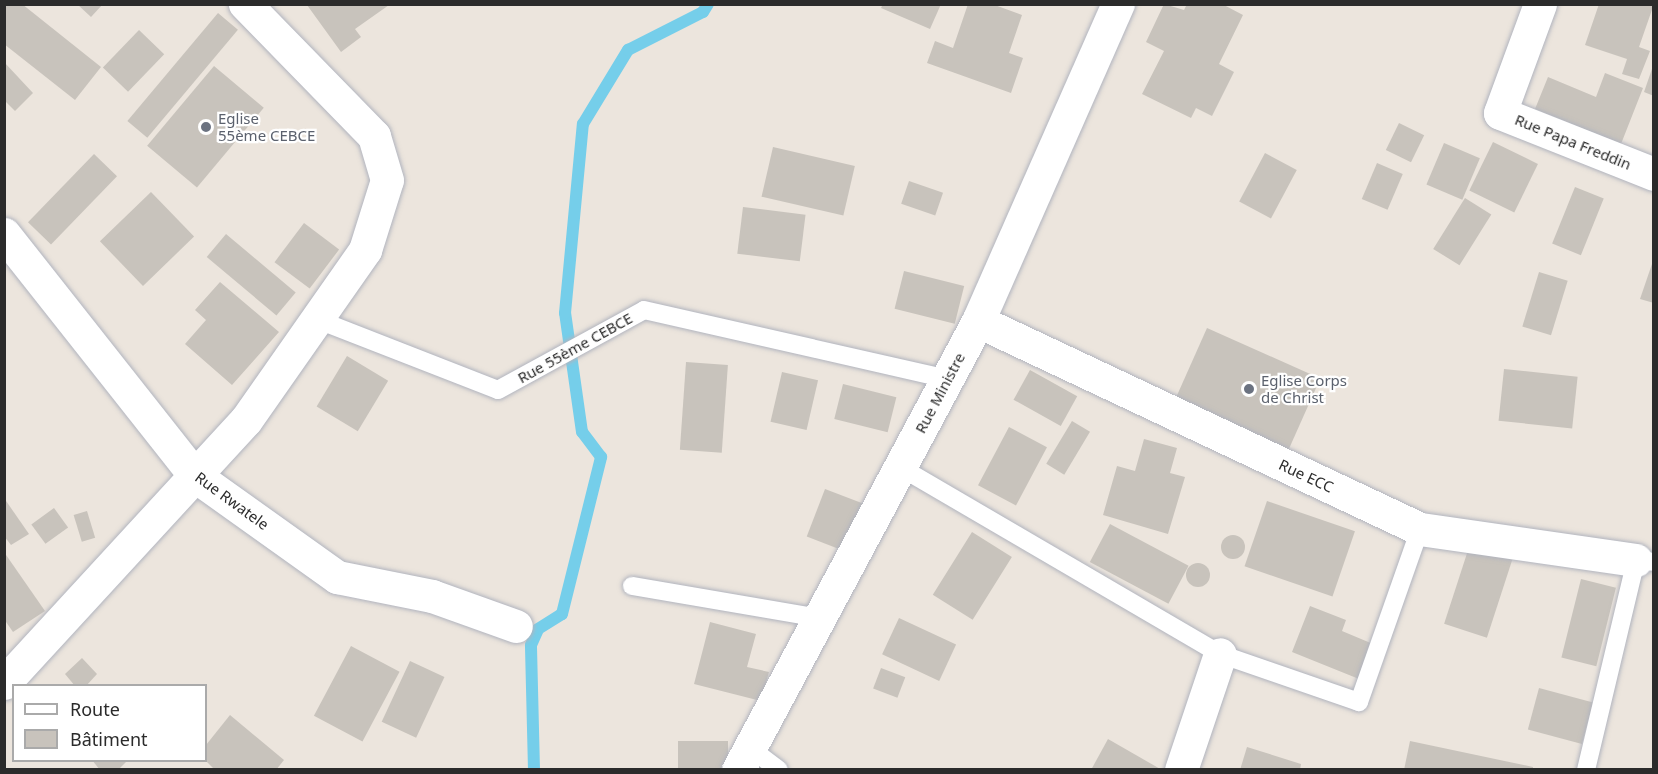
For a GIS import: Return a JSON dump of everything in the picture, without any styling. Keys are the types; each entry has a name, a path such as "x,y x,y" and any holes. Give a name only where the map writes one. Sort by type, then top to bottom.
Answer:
{"street":[{"path":"4,683 246,420 364,250 387,180 374,136 245,4"},
{"name":"Rue Ministre","path":"744,759 978,321 1118,4"},
{"name":"Rue Papa Freddin","path":"1540,4 1500,113 1653,174"},
{"name":"Rue Rwatele","path":"4,234 194,475 337,577 432,596 516,626"},
{"name":"Rue ECC","path":"978,321 1420,530 1645,561"},
{"path":"1181,770 1220,654"}],"lane":[{"name":"Rue 55ème CEBCE","path":"316,319 498,390 644,310 948,379"},
{"path":"900,467 1220,654 1359,702 1420,530"},
{"path":"1586,770 1645,561"},
{"path":"632,586 820,618"},
{"path":"744,759 779,770"}],"building":[{"path":"4,4 22,4 101,67 75,100 4,44"},
{"path":"77,4 103,4 91,17"},
{"path":"883,4 941,4 930,29 881,8"},
{"path":"968,4 992,4 1022,15 1009,53 1023,58 1011,93 927,63 935,41 953,48"},
{"path":"1164,4 1184,10 1187,4 1222,4 1243,15 1219,64 1234,72 1212,116 1196,108 1191,118 1142,94 1164,51 1146,42"},
{"path":"1599,4 1654,4 1639,47 1650,51 1639,79 1622,74 1627,59 1585,45"},
{"path":"307,5 389,5 355,29 361,37 341,52"},
{"path":"218,13 238,30 147,138 127,121"},
{"path":"139,30 164,54 128,92 103,67"},
{"path":"4,62 33,93 15,111 4,100"},
{"name":"Eglise 55ème CEBCE","path":"214,66 264,108 197,187 147,146"},
{"path":"1654,66 1654,96 1644,92"},
{"path":"1605,73 1643,88 1621,144 1535,109 1548,77 1596,97"},
{"path":"1399,123 1424,135 1411,162 1386,150"},
{"path":"1493,142 1538,164 1514,212 1469,191"},
{"path":"1444,143 1480,158 1462,200 1426,184"},
{"path":"773,147 855,166 843,216 762,197"},
{"path":"1265,153 1297,170 1271,218 1239,202"},
{"path":"94,154 117,176 51,245 28,222"},
{"path":"1377,163 1403,174 1388,210 1362,199"},
{"path":"909,181 943,193 935,215 901,204"},
{"path":"1575,187 1604,199 1581,255 1552,244"},
{"path":"151,192 194,237 143,286 100,241"},
{"path":"1465,198 1491,214 1459,265 1433,249"},
{"path":"743,207 806,215 800,261 737,254"},
{"path":"304,223 339,249 310,289 275,262"},
{"path":"226,234 296,292 276,315 207,257"},
{"path":"1654,261 1654,303 1640,299"},
{"path":"904,271 964,286 955,324 895,309"},
{"path":"1539,272 1568,281 1551,335 1522,327"},
{"path":"220,282 279,332 232,385 185,344 206,320 195,310"},
{"name":"Eglise Corps de Christ","path":"1207,328 1320,378 1289,450 1175,399"},
{"path":"347,356 388,381 358,431 317,407"},
{"path":"686,362 728,365 722,453 680,450"},
{"path":"1504,369 1578,377 1572,428 1499,421"},
{"path":"1030,370 1077,396 1061,426 1014,400"},
{"path":"782,372 818,380 807,430 771,422"},
{"path":"843,384 896,397 888,432 834,419"},
{"path":"1072,421 1090,432 1064,475 1046,464"},
{"path":"1009,427 1047,447 1016,505 978,485"},
{"path":"1144,439 1177,448 1170,473 1185,477 1168,534 1103,515 1117,466 1135,471"},
{"path":"825,489 869,506 851,553 807,537"},
{"path":"4,498 29,534 11,545 4,536"},
{"path":"1267,501 1355,531 1332,597 1245,566"},
{"path":"54,508 68,527 45,544 31,524"},
{"path":"87,511 95,538 82,542 74,515"},
{"path":"1110,524 1189,566 1168,604 1090,562"},
{"path":"972,532 1012,557 973,620 933,595"},
{"path":"1233,535 1242,538 1245,547 1242,556 1233,559 1224,556 1221,547 1224,538"},
{"path":"1471,541 1514,555 1487,638 1444,624"},
{"path":"4,552 45,611 13,632 4,619"},
{"path":"1198,563 1207,566 1210,575 1207,584 1198,587 1189,584 1186,575 1189,566"},
{"path":"1581,579 1616,588 1596,666 1561,658"},
{"path":"1310,606 1346,620 1342,631 1373,644 1359,679 1292,652"},
{"path":"899,618 956,645 939,681 882,654"},
{"path":"710,622 756,634 747,667 769,672 761,701 694,684"},
{"path":"351,646 400,672 362,742 314,716"},
{"path":"82,658 97,674 88,684 73,684 65,674"},
{"path":"410,661 444,677 416,738 382,722"},
{"path":"881,668 905,677 897,698 873,689"},
{"path":"1539,688 1593,702 1582,744 1528,730"},
{"path":"230,715 284,760 276,770 215,770 207,762 207,744"},
{"path":"1108,739 1162,770 1091,770"},
{"path":"678,741 728,741 728,770 678,770"},
{"path":"1410,741 1533,767 1533,770 1404,770"},
{"path":"1247,747 1301,764 1300,770 1240,770"},
{"path":"94,762 126,762 118,770 100,770"}],"waterway":[{"path":"534,770 531,645 538,629 562,614 601,457 582,432 565,313 583,124 628,50 703,12 708,4"}],"place":[{"name":"Eglise 55ème CEBCE","path":"206,127"},
{"name":"Eglise Corps de Christ","path":"1249,389"}]}
